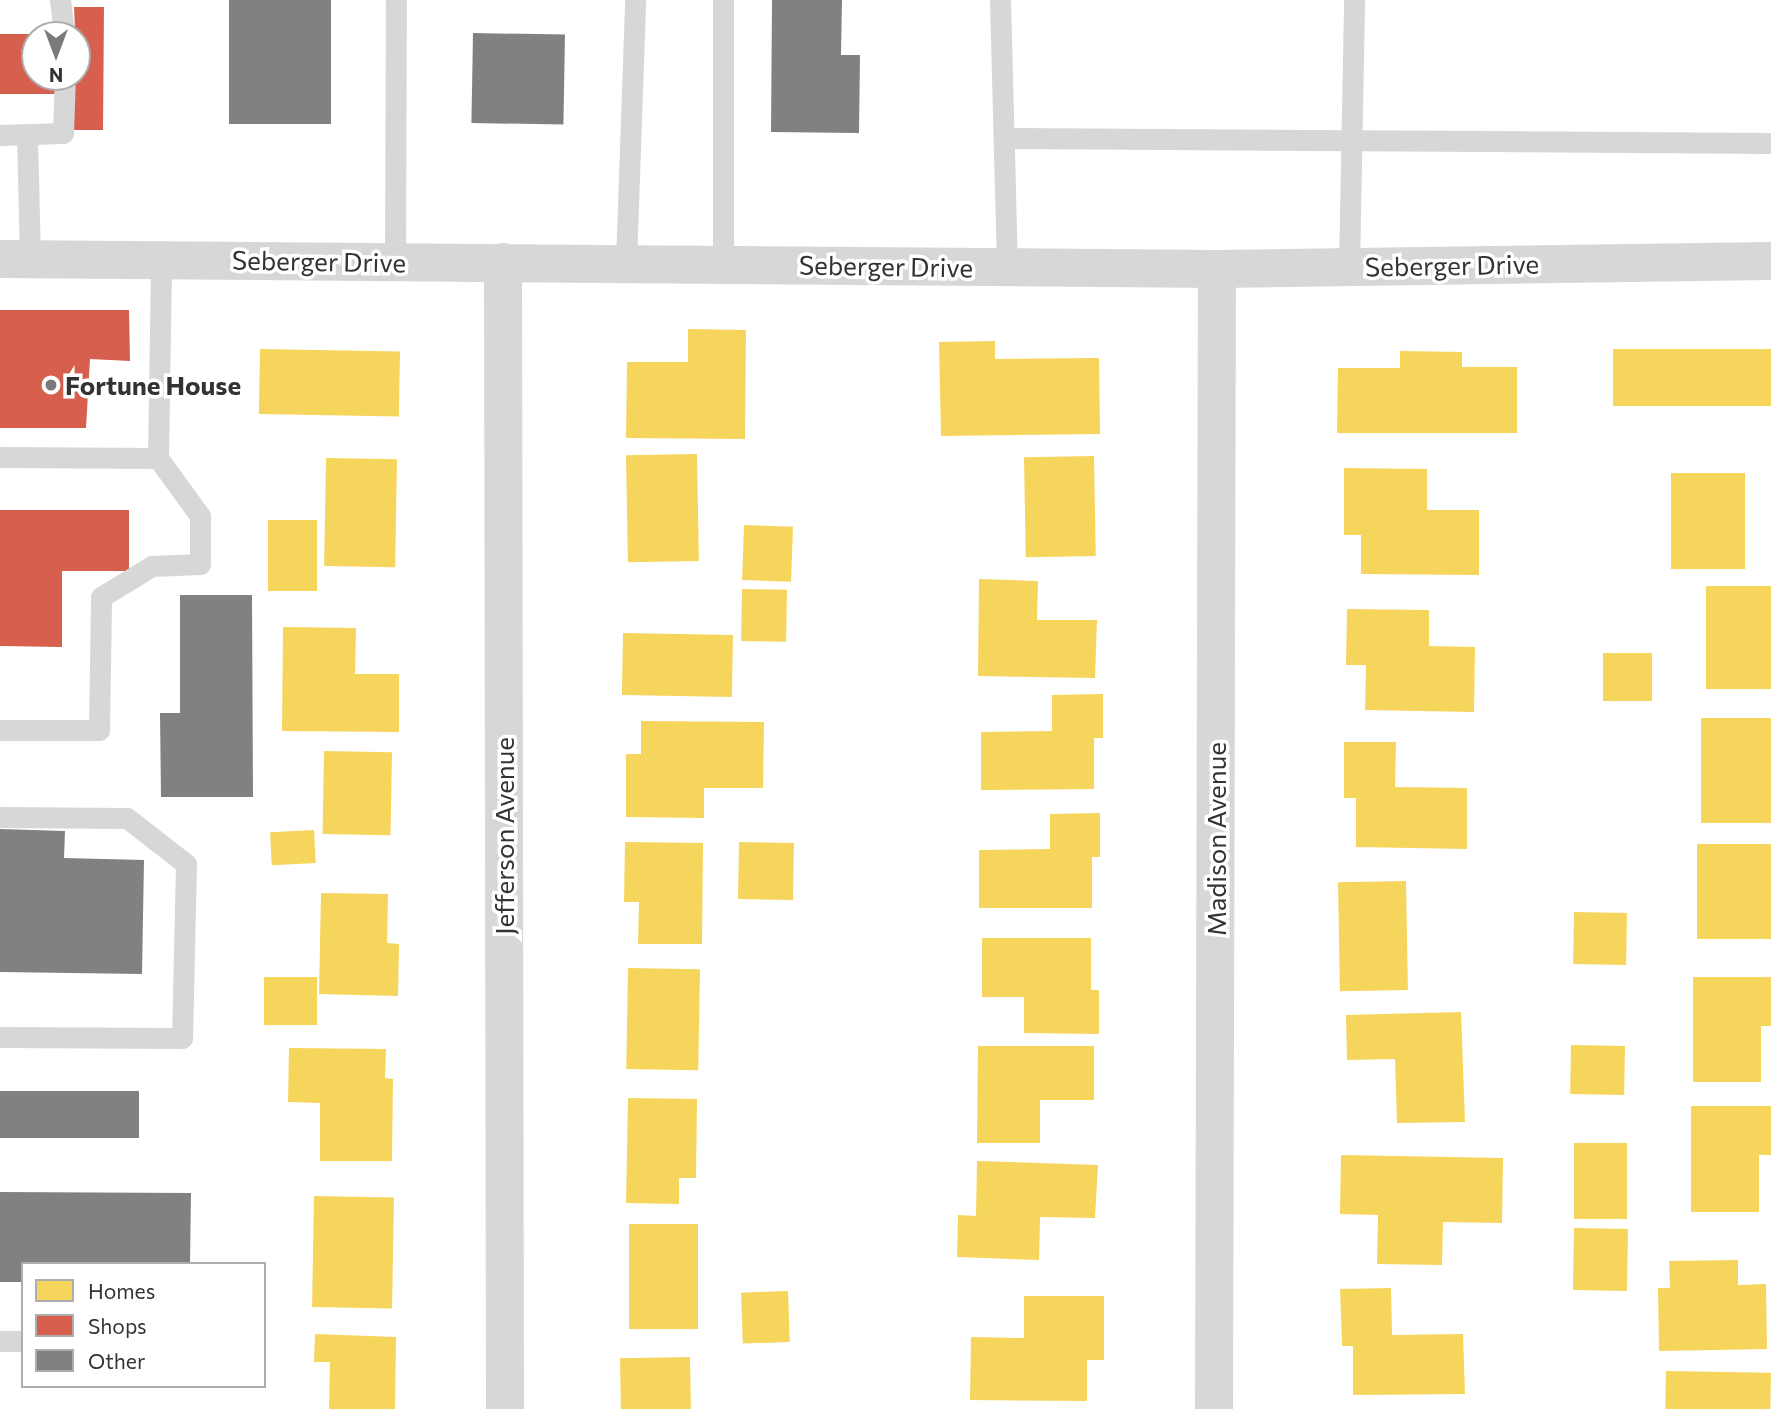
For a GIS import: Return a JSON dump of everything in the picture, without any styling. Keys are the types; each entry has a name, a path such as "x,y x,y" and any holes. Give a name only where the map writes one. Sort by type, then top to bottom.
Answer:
{"street":[{"name":"Seberger Drive","path":"15,259 1217,269 1771,261"},
{"name":"Jefferson Avenue","path":"503,262 505,1409"},
{"name":"Madison Avenue","path":"1214,1409 1217,269"}],"lane":[{"path":"60,0 62,21"},
{"path":"395,262 396,0"},
{"path":"625,263 635,0"},
{"path":"723,0 723,264"},
{"path":"1000,0 1007,267"},
{"path":"1349,267 1354,0"},
{"path":"0,135 63,133 64,91"},
{"path":"15,259 27,135"},
{"path":"1004,138 1771,143"},
{"path":"0,730 99,730 101,597 152,566 200,564 200,516 158,458 162,260"},
{"path":"0,457 158,458"},
{"path":"0,817 127,818 186,864 182,1038 0,1037"},
{"path":"0,1340 21,1340"}],"building: Homes":[{"path":"688,329 746,330 745,439 626,438 627,362 688,362"},
{"path":"995,341 995,359 1099,358 1100,434 941,436 939,342"},
{"path":"260,349 400,351 399,416 259,414"},
{"path":"1613,349 1771,349 1771,406 1613,406"},
{"path":"1400,351 1462,352 1462,367 1517,367 1517,433 1337,433 1338,368 1400,368"},
{"path":"697,454 699,561 628,562 626,455"},
{"path":"1094,456 1096,556 1026,557 1024,457"},
{"path":"326,458 397,459 395,567 324,566"},
{"path":"1344,468 1427,469 1427,510 1479,510 1479,575 1361,574 1361,535 1344,535"},
{"path":"1671,473 1745,473 1745,569 1671,569"},
{"path":"268,520 317,520 317,591 268,591"},
{"path":"744,525 793,527 791,582 742,580"},
{"path":"979,579 1038,581 1037,620 1097,620 1095,678 978,676"},
{"path":"1706,586 1771,586 1771,689 1706,689"},
{"path":"742,589 787,590 786,642 741,641"},
{"path":"1347,609 1429,610 1429,646 1475,647 1474,712 1365,710 1366,665 1346,665"},
{"path":"283,627 356,628 355,674 399,674 399,732 282,731"},
{"path":"623,633 733,635 732,697 622,695"},
{"path":"1603,653 1652,653 1652,701 1603,701"},
{"path":"1103,694 1103,738 1094,738 1094,789 981,790 981,732 1052,731 1052,695"},
{"path":"1701,718 1771,718 1771,823 1701,823"},
{"path":"641,721 764,722 763,788 704,788 704,818 626,817 626,754 641,754"},
{"path":"1344,742 1396,742 1395,787 1467,788 1467,849 1356,847 1356,798 1344,798"},
{"path":"324,751 392,752 391,835 323,834"},
{"path":"1100,813 1100,857 1092,857 1092,908 979,908 979,850 1050,849 1050,814"},
{"path":"314,830 316,863 272,865 270,832"},
{"path":"625,842 703,843 702,944 638,944 639,902 624,902"},
{"path":"739,842 794,843 793,900 738,899"},
{"path":"1697,844 1771,844 1771,939 1697,939"},
{"path":"1406,881 1408,990 1340,991 1338,882"},
{"path":"321,893 388,894 387,943 399,944 398,996 319,994"},
{"path":"1574,912 1627,913 1626,965 1573,964"},
{"path":"982,938 1091,938 1091,990 1099,990 1099,1034 1024,1033 1024,997 982,997"},
{"path":"628,968 700,969 698,1070 626,1069"},
{"path":"264,977 317,977 317,1025 264,1025"},
{"path":"1693,977 1771,977 1771,1026 1761,1026 1761,1082 1693,1082"},
{"path":"1461,1012 1465,1122 1397,1123 1395,1059 1347,1060 1346,1015"},
{"path":"1571,1045 1625,1046 1624,1095 1570,1094"},
{"path":"978,1046 1094,1046 1094,1100 1040,1100 1040,1143 977,1143"},
{"path":"289,1048 386,1049 385,1078 393,1079 392,1161 320,1161 320,1103 288,1102"},
{"path":"628,1098 697,1099 696,1178 679,1178 679,1204 626,1203"},
{"path":"1691,1106 1771,1106 1771,1155 1759,1155 1759,1212 1691,1212"},
{"path":"1574,1143 1627,1143 1627,1219 1574,1219"},
{"path":"1341,1155 1503,1158 1502,1223 1443,1222 1442,1265 1377,1264 1378,1215 1340,1214"},
{"path":"977,1161 1098,1165 1095,1218 1040,1217 1039,1260 957,1257 958,1215 976,1216"},
{"path":"314,1196 394,1197 392,1308 312,1307"},
{"path":"629,1224 698,1224 698,1329 629,1329"},
{"path":"1574,1228 1628,1229 1627,1291 1573,1290"},
{"path":"1738,1260 1738,1285 1766,1284 1767,1349 1659,1351 1658,1288 1670,1288 1669,1261"},
{"path":"1391,1288 1392,1335 1463,1334 1465,1394 1353,1395 1353,1346 1342,1346 1340,1289"},
{"path":"788,1291 790,1342 743,1344 741,1293"},
{"path":"1024,1296 1104,1296 1104,1360 1087,1360 1087,1401 970,1400 971,1337 1024,1338"},
{"path":"315,1334 396,1337 395,1409 329,1409 330,1362 314,1362"},
{"path":"690,1357 691,1409 621,1409 620,1358"},
{"path":"1666,1371 1771,1373 1770,1409 1665,1409"}],"building: Shops":[{"path":"74,7 104,7 103,130 73,130 73,91 91,91 91,21 75,21"},
{"path":"0,34 21,34 21,91 55,91 55,94 0,94"},
{"path":"0,310 129,310 130,361 90,359 86,428 0,428"},
{"path":"0,510 129,510 129,571 62,571 62,647 0,646"}],"building: Other":[{"path":"229,0 331,0 331,124 229,124"},
{"path":"772,0 842,0 841,55 860,55 859,133 771,132"},
{"path":"473,33 565,35 563,125 471,123"},
{"path":"180,595 252,595 253,797 161,797 160,713 180,713"},
{"path":"0,829 65,831 64,858 144,860 142,974 0,972"},
{"path":"0,1091 139,1091 139,1138 0,1138"},
{"path":"0,1192 191,1193 190,1262 21,1262 21,1282 0,1282"}],"place":[{"name":"Fortune House","path":"51,385"}]}
